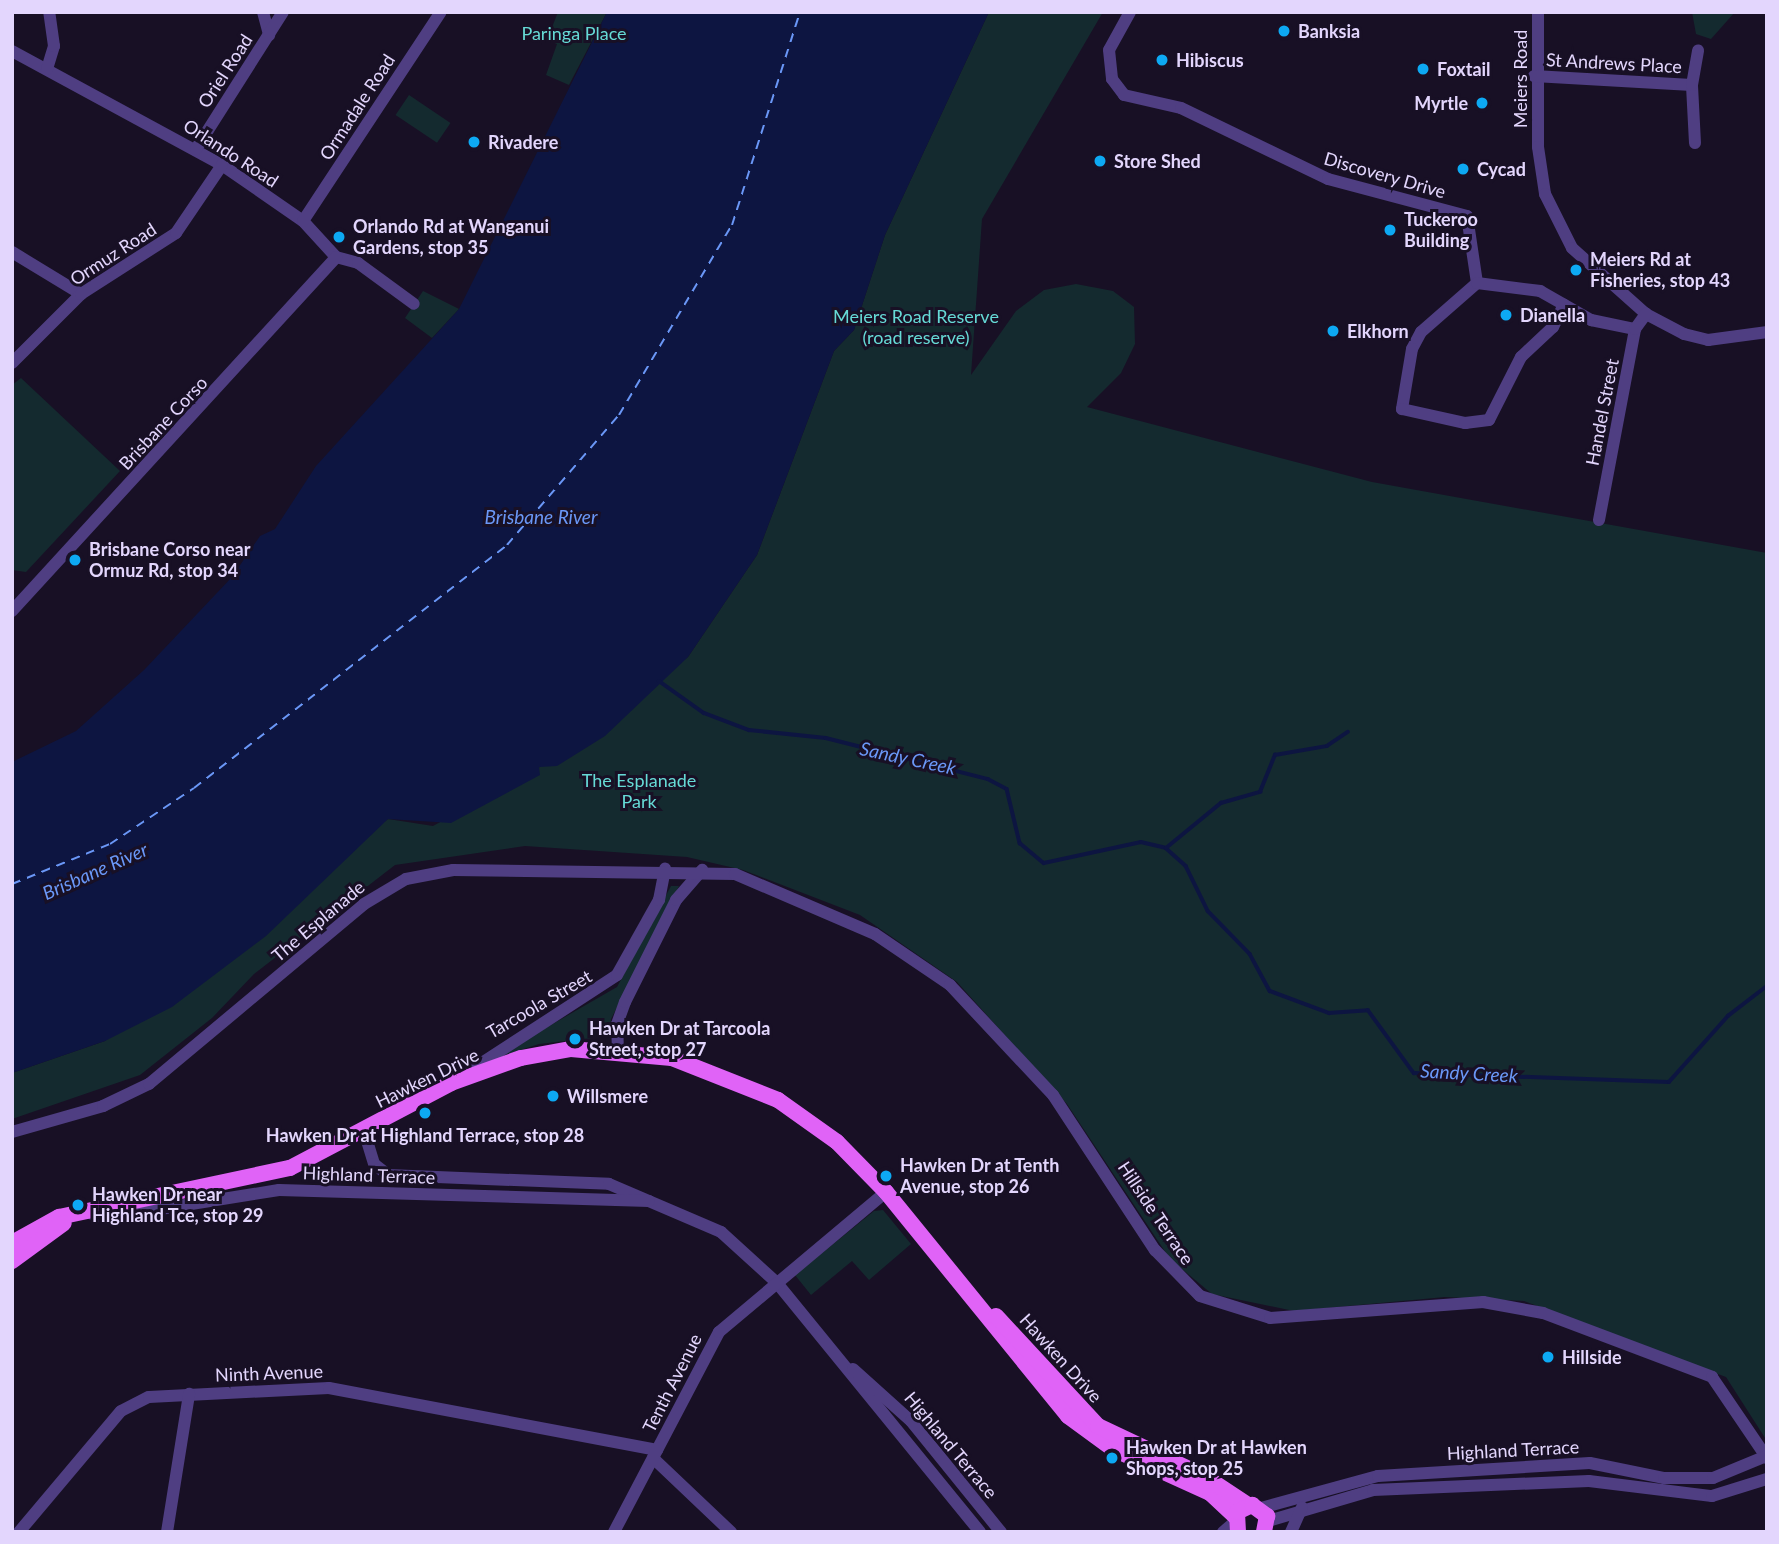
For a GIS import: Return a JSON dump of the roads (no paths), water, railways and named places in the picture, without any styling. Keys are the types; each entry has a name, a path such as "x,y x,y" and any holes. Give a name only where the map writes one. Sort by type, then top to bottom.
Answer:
{"main road":[{"name":"Hawken Drive","path":"12,1242 48,1220 265,1176 364,1131 451,1083 547,1052 618,1051 699,1065 778,1100 837,1142 886,1192 1081,1428 1210,1493 1251,1522"},
{"name":"Hawken Drive","path":"12,1261 84,1211"}],"street":[{"path":"47,69 54,46 49,12"},
{"path":"262,12 269,35"},
{"name":"Oriel Road","path":"196,149 283,12"},
{"name":"Ormadale Road","path":"303,221 440,12"},
{"name":"Discovery Drive","path":"1130,12 1109,50 1112,79 1124,95 1181,108 1328,179 1467,216 1477,283"},
{"path":"1532,12 1536,44"},
{"name":"Meiers Road","path":"1538,12 1534,76 1545,194 1559,227 1602,279 1646,314 1708,340 1767,332"},
{"name":"Orlando Road","path":"12,51 222,165 303,221 336,257 358,263 414,304"},
{"name":"St Andrews Place","path":"1695,143 1692,85 1698,51"},
{"name":"St Andrews Place","path":"1534,76 1692,85"},
{"name":"Ormuz Road","path":"12,363 81,294 161,247 222,165"},
{"path":"12,252 81,294"},
{"name":"Brisbane Corso","path":"15,603 336,257"},
{"path":"1564,304 1553,327 1521,357 1489,420 1465,423 1402,409 1412,349 1421,332 1477,283 1540,291 1564,304 1591,320 1635,329"},
{"name":"Handel Street","path":"1599,520 1635,329 1646,314"},
{"name":"Tarcoola Street","path":"451,1083 621,971 660,900 665,869"},
{"name":"The Esplanade","path":"12,1132 103,1106 149,1084 364,904 406,879 453,870 696,870"},
{"path":"618,1051 617,1024 625,1002 676,900 696,870"},
{"name":"Hillside Terrace","path":"696,870 796,896 875,934 950,985 1053,1095 1155,1250 1200,1296 1270,1318 1483,1302 1543,1313 1712,1377 1741,1411 1766,1457"},
{"name":"Highland Terrace","path":"364,1131 374,1164 388,1175 603,1183 657,1201 721,1232 777,1283 980,1532"},
{"name":"Highland Terrace","path":"84,1211 104,1218 279,1190 657,1201"},
{"name":"Tenth Avenue","path":"614,1532 717,1335 886,1192"},
{"name":"Highland Terrace","path":"839,1359 912,1421 1001,1532"},
{"name":"Ninth Avenue","path":"19,1532 123,1409 144,1398 332,1388 655,1454"},
{"path":"167,1532 189,1394"},
{"path":"655,1454 731,1532"},
{"name":"Highland Terrace","path":"1251,1522 1378,1476 1590,1463 1664,1478 1713,1478 1766,1457"},
{"name":"Highland Terrace","path":"1251,1522 1373,1490 1577,1481 1712,1496 1767,1479"},
{"path":"1291,1532 1302,1507"}],"water":[{"name":"Brisbane River","path":"607,12 989,12 885,235 854,330 834,351 757,555 688,657 605,736 557,766 539,767 540,775 451,823 388,819 266,936 172,1007 105,1041 12,1073 12,762 76,731 144,670 232,577 260,536 275,529 316,466 459,309"}],"waterway":[{"name":"Sandy Creek","path":"659,681 704,713 749,730 826,738 988,779 1007,789 1020,843 1044,863 1141,842 1166,848 1186,866 1208,911 1250,954 1270,991 1329,1013 1368,1010 1414,1073 1669,1082 1728,1016 1767,986"},
{"path":"1166,848 1221,803 1260,792 1275,755 1327,746 1348,732"}],"place":[{"name":"Banksia","path":"1284,31"},
{"name":"Hibiscus","path":"1162,60"},
{"name":"Foxtail","path":"1423,69"},
{"name":"Myrtle","path":"1482,103"},
{"name":"Rivadere","path":"474,142"},
{"name":"Store Shed","path":"1100,161"},
{"name":"Cycad","path":"1463,169"},
{"name":"Tuckeroo Building","path":"1390,230"},
{"name":"Orlando Rd at Wanganui Gardens, stop 35","path":"339,237"},
{"name":"Meiers Rd at Fisheries, stop 43","path":"1576,270"},
{"name":"Dianella","path":"1506,315"},
{"name":"Elkhorn","path":"1333,331"},
{"name":"Brisbane Corso near Ormuz Rd, stop 34","path":"75,560"},
{"name":"Hawken Dr at Tarcoola Street, stop 27","path":"575,1039"},
{"name":"Willsmere","path":"553,1096"},
{"name":"Hawken Dr at Highland Terrace, stop 28","path":"425,1113"},
{"name":"Hawken Dr at Tenth Avenue, stop 26","path":"886,1176"},
{"name":"Hawken Dr near Highland Tce, stop 29","path":"78,1205"},
{"name":"Hillside","path":"1548,1357"},
{"name":"Hawken Dr at Hawken Shops, stop 25","path":"1112,1458"}],"park label":[{"name":"Paringa Place","path":"574,33"},
{"name":"Meiers Road Reserve (road reserve)","path":"916,327"},
{"name":"The Esplanade Park","path":"639,791"}]}
